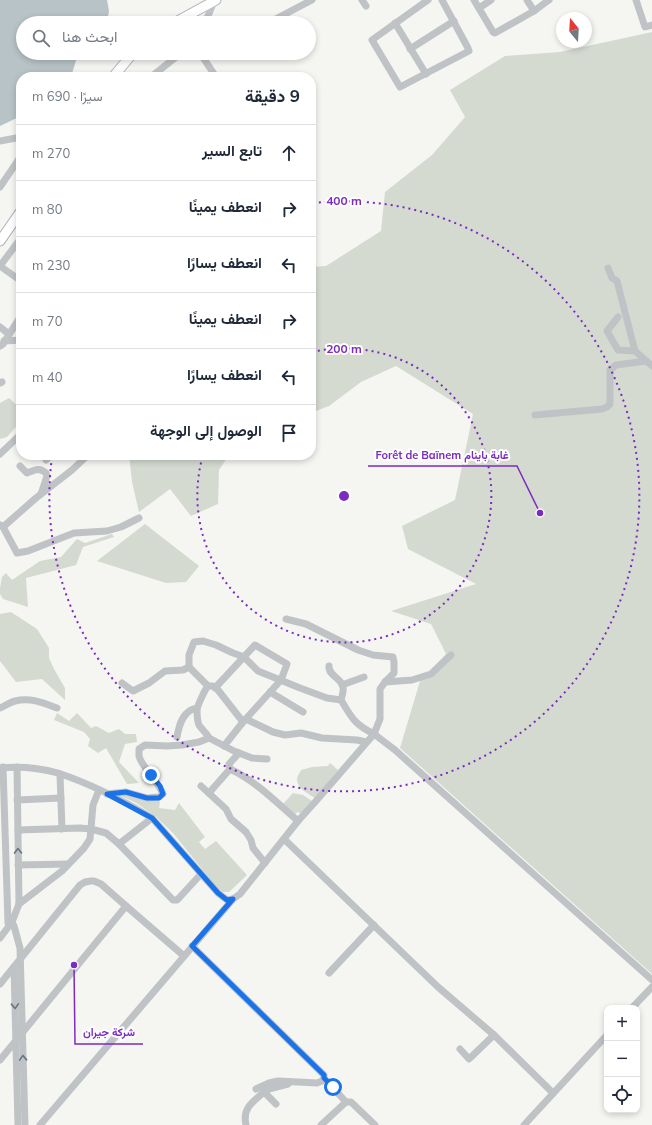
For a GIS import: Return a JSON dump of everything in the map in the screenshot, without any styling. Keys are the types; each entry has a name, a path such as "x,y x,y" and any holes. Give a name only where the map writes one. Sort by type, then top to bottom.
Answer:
{"main road":[{"path":"184,16 202,3 215,0"},
{"path":"117,72 127,60"},
{"path":"0,242 16,218"}],"street":[{"path":"208,16 215,0"},
{"path":"281,16 312,0"},
{"path":"423,1 395,23 372,38 372,41 399,87 402,87 468,51 468,48 442,0"},
{"path":"474,0 495,33 549,0"},
{"path":"479,8 491,0"},
{"path":"527,0 534,10"},
{"path":"636,0 645,26 652,26"},
{"path":"410,49 454,21"},
{"path":"395,23 426,74"},
{"path":"157,72 172,60"},
{"path":"205,60 213,72"},
{"path":"0,141 16,138"},
{"path":"0,187 16,163"},
{"path":"16,245 0,266 16,278"},
{"path":"608,268 612,278 617,281 635,352"},
{"path":"618,317 607,331 618,350 635,352 652,366"},
{"path":"2,344 16,324"},
{"path":"0,327 9,334"},
{"path":"2,344 16,341"},
{"path":"535,415 602,409 607,407 610,404 610,370 616,365 646,361"},
{"path":"0,454 16,439"},
{"path":"83,460 1,526 17,553 28,551 74,533 107,531 121,527 139,518"},
{"path":"20,466 27,473 42,470 46,473 47,476 40,494"},
{"path":"40,1125 192,946 233,899 240,894 298,821 374,734 380,719 380,689 394,673 393,657 373,656 306,624 286,619"},
{"path":"341,700 326,698 258,671 244,657 203,641 194,642 189,654 189,666 212,687 218,690 244,721 285,735 301,733 322,738 366,742"},
{"path":"224,746 244,721 281,680 287,664 255,645 212,687 206,689 197,708 198,721 200,727 209,738 224,746 239,753 252,758 267,759"},
{"path":"385,682 412,680 431,674 451,654"},
{"path":"122,684 133,690 138,689 165,671 183,670 189,666"},
{"path":"329,666 331,673 341,682 343,688 341,700 354,721 362,728 374,734 401,756 652,980"},
{"path":"342,685 364,676"},
{"path":"270,692 303,712"},
{"path":"0,708 15,701 24,700 39,701 57,708"},
{"path":"177,737 179,725 185,714 192,709 197,708"},
{"path":"107,794 126,792 147,798 159,798 163,794 160,786 142,763 139,756 139,749 145,745 167,746 199,742 209,738"},
{"path":"209,793 230,769 229,764 239,753"},
{"path":"6,923 3,891 2,767 42,770 60,774 99,790 152,818 218,893 227,900 233,899"},
{"path":"17,767 19,904"},
{"path":"230,769 242,774 298,821"},
{"path":"60,774 62,829"},
{"path":"201,786 226,809 231,819 246,832 251,840 253,848 265,862"},
{"path":"0,938 6,923 19,904 62,871 84,848 90,839 93,805 99,790"},
{"path":"17,800 61,798"},
{"path":"119,844 152,818"},
{"path":"18,830 91,828 106,833 119,844 173,900 179,898 201,874"},
{"path":"284,839 438,987 494,1035 553,1093"},
{"path":"18,865 68,864"},
{"path":"0,984 80,885 85,882 94,881 101,884 184,956"},
{"path":"0,1060 19,1034 126,906"},
{"path":"6,923 14,926 20,948 17,1072 18,1125"},
{"path":"329,973 374,924"},
{"path":"192,946 324,1075 324,1078 346,1102 351,1102 375,1125"},
{"path":"14,967 24,1076 25,1125"},
{"path":"635,1005 652,987"},
{"path":"460,1049 469,1059 494,1035"},
{"path":"524,1125 604,1038"},
{"path":"17,1072 24,1076"},
{"path":"256,1089 278,1081 317,1083 322,1081 324,1078"},
{"path":"246,1125 245,1121 247,1107 269,1089 286,1085 291,1082"},
{"path":"264,1092 276,1104"},
{"path":"321,1125 346,1102"}],"shaded area":[{"path":"0,0 107,0 108,16 16,16 16,60 76,60 72,72 16,72 16,118 0,126"},
{"path":"652,32 652,974 400,748 420,681 446,654 431,624 391,611 476,584 408,549 402,526 455,500 473,414 396,366 361,382 329,406 316,411 316,267 326,266 381,231 385,192 432,155 465,117 450,90 505,56 560,52 578,48 592,48 592,45"},
{"path":"9,398 16,404 16,427 7,437 0,439 0,403"},
{"path":"130,460 226,460 219,470 218,504 191,516 170,489 139,512 132,482"},
{"path":"145,524 199,566 186,582 166,583 97,561"},
{"path":"112,534 114,537 83,547 76,565 26,578 28,607 3,599 0,594 2,577 6,573 12,580 40,561 61,557 77,539 85,543"},
{"path":"11,612 37,629 49,648 49,658 65,688 65,700 42,679 16,682 0,661 0,614"},
{"path":"57,713 69,721 77,713 91,728 96,726 109,733 119,729 125,734 136,734 137,742 125,744 119,762 139,783 127,784 106,748 98,753 88,746 90,739 84,732 54,720"},
{"path":"330,763 338,770 315,798 306,793 297,782 297,777 301,770 312,767 328,766"},
{"path":"293,793 303,795 312,801 301,814 298,812 295,814 283,804"},
{"path":"126,794 146,800 158,800 160,802 159,808 175,810 179,803 205,837 199,842 205,849 216,841 247,875 229,892 223,892 218,889 173,833 154,815 136,803 119,795"}],"place":[{"name":"Forêt de Baïnem غابة باينام","path":"540,513"},
{"name":"شركة جيران","path":"74,965"}],"route":[{"path":"151,775 160,786 163,794 159,798 147,798 126,792 107,794 152,818 218,893 227,900 233,899 192,946 324,1075 324,1078 333,1087"}]}
